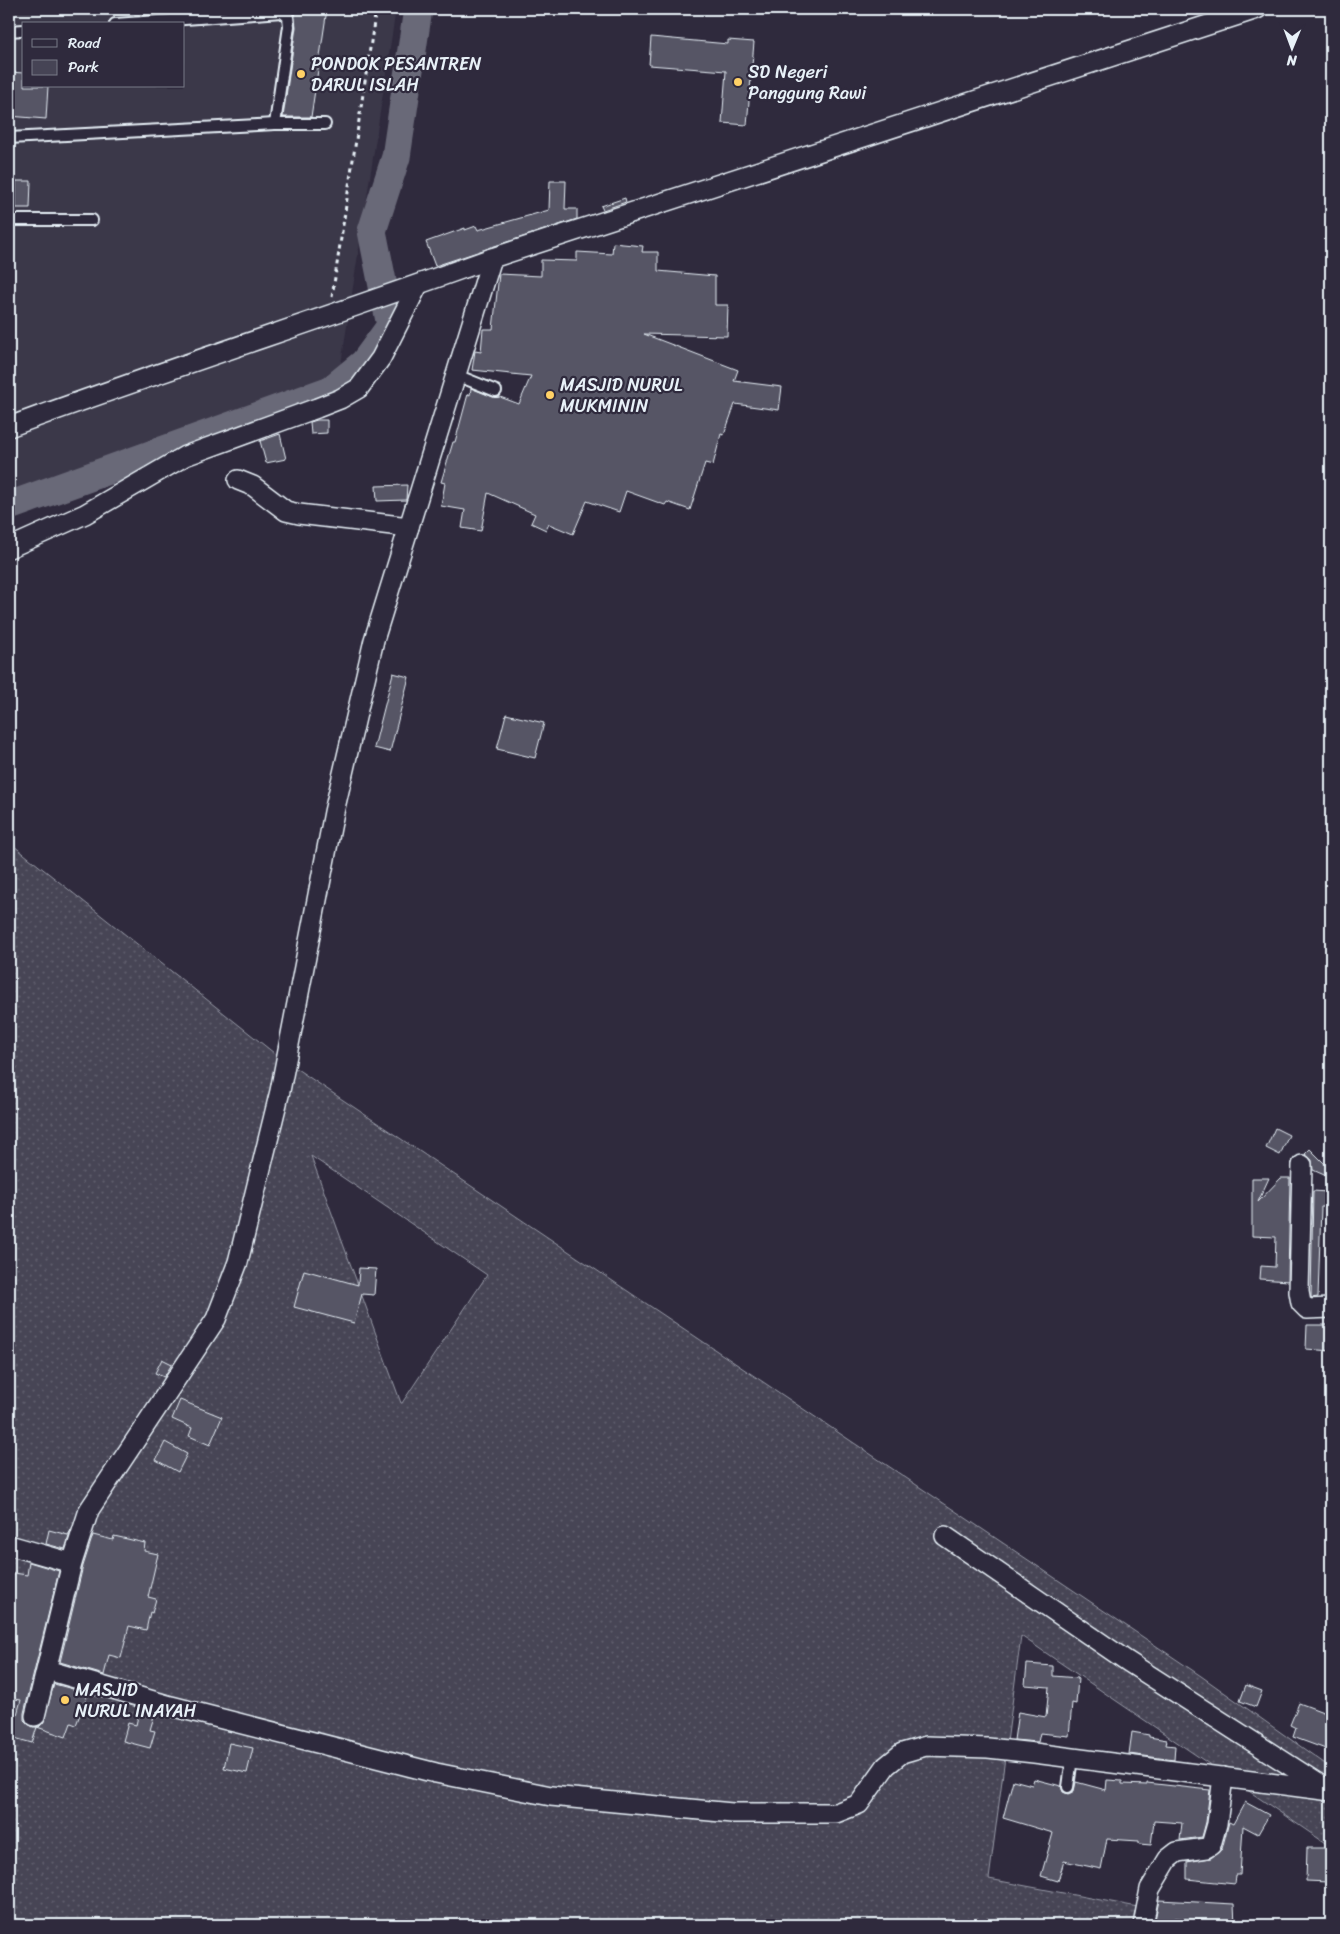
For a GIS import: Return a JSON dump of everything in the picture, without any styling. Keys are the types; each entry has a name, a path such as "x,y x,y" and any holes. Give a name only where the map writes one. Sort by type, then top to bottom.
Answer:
{"street":[{"path":"9,427 492,258 1258,9"},
{"path":"35,1716 72,1563 89,1510 216,1319 238,1262 280,1091 334,812 374,640 492,258"},
{"path":"9,548 85,514 185,456 325,405 359,388 381,358 413,287"},
{"path":"238,480 253,486 286,510 299,514 409,527"},
{"path":"1302,1165 1299,1292 1301,1303 1307,1308 1331,1308"},
{"path":"946,1536 1127,1661 1331,1792"},
{"path":"9,1545 72,1563"},
{"path":"47,1670 199,1713 436,1773 551,1796 732,1813 836,1813 859,1804 886,1766 902,1753 926,1746 988,1748 1331,1792"},
{"path":"1143,1925 1150,1889 1168,1859 1177,1852 1206,1848 1211,1845 1217,1824 1223,1777"}],"lane":[{"path":"143,22 282,12 288,17 289,26 275,124"},
{"path":"9,31 22,30"},
{"path":"9,138 275,124 325,124"},
{"path":"9,220 92,220"},
{"path":"456,375 496,391"},
{"path":"1068,1787 1072,1758"}],"path":[{"path":"329,315 376,9"}],"shaded area":[{"path":"9,9 396,9 340,371 9,505"}],"green space":[{"path":"9,842 279,1057 1201,1676 1331,1768 1331,1847 1021,1636 989,1879 1143,1908 1139,1925 9,1925","holes":["311,1156 487,1275 401,1403"]}],"building":[{"name":"PONDOK PESANTREN DARUL ISLAH","path":"294,9 327,9 311,117 283,117 296,27"},
{"path":"651,37 728,44 728,40 754,42 747,125 722,123 726,71 649,65"},
{"path":"9,72 22,73 22,88 48,88 46,119 9,116"},
{"path":"16,181 31,181 30,208 16,208"},
{"path":"550,181 566,181 565,209 577,209 577,219 435,266 426,242 465,228 465,230 476,226 478,230 549,210"},
{"path":"625,198 626,202 603,210 601,206"},
{"path":"613,243 643,246 642,252 658,252 658,271 715,276 715,305 728,305 727,336 644,334 738,370 734,381 782,387 779,410 735,404 724,435 721,434 713,465 705,463 690,510 667,502 665,505 626,491 619,512 587,501 573,534 549,524 546,530 531,523 535,514 488,493 481,531 462,528 465,510 441,506 445,483 441,482 453,442 455,442 468,394 470,395 471,388 493,397 500,397 519,404 531,376 472,370 475,351 481,352 483,329 493,329 499,274 541,276 541,260 577,261 577,252 612,254"},
{"path":"327,420 327,433 311,434 310,422"},
{"path":"280,434 286,459 266,463 260,441"},
{"path":"407,485 406,500 377,501 376,486"},
{"path":"393,673 409,677 390,752 374,748"},
{"path":"506,714 544,723 535,758 497,749"},
{"path":"1275,1128 1289,1135 1280,1155 1266,1148"},
{"path":"1310,1149 1331,1170 1331,1178 1313,1170 1312,1160 1305,1154"},
{"path":"1252,1178 1269,1178 1258,1202 1281,1178 1290,1178 1288,1281 1260,1279 1261,1266 1275,1267 1276,1237 1252,1236"},
{"path":"1313,1191 1327,1192 1327,1207 1321,1207 1318,1297 1311,1298"},
{"path":"359,1268 376,1269 374,1295 362,1294 354,1323 294,1307 304,1270 358,1285"},
{"path":"1307,1325 1331,1325 1331,1351 1306,1349"},
{"path":"162,1359 172,1364 164,1377 155,1373"},
{"path":"180,1400 222,1417 210,1445 189,1436 192,1428 172,1419"},
{"path":"165,1442 187,1454 178,1472 156,1460"},
{"path":"49,1530 68,1535 71,1530 65,1549 46,1544"},
{"path":"93,1535 113,1540 114,1536 145,1543 144,1551 158,1554 148,1597 156,1599 152,1613 150,1612 146,1630 129,1626 121,1658 109,1655 104,1675 60,1662 83,1566"},
{"path":"29,1562 59,1571 24,1713 24,1720 33,1727 37,1727 32,1743 11,1737 21,1700 9,1698 9,1575 13,1576 14,1573 27,1575"},
{"path":"1027,1664 1053,1666 1053,1676 1078,1678 1076,1704 1072,1703 1069,1736 1040,1733 1038,1742 1014,1740 1018,1712 1046,1717 1049,1687 1025,1685"},
{"name":"MASJID NURUL INAYAH","path":"54,1684 88,1693 76,1725 71,1723 66,1737 37,1727 43,1723"},
{"path":"1246,1685 1262,1691 1256,1707 1240,1701"},
{"path":"1299,1703 1331,1715 1331,1751 1293,1737 1296,1728 1290,1725"},
{"path":"139,1712 154,1716 150,1730 155,1731 150,1748 123,1741 128,1723 136,1725"},
{"path":"1132,1732 1167,1740 1166,1745 1175,1746 1174,1760 1129,1754"},
{"path":"229,1743 253,1748 247,1773 224,1768"},
{"path":"1034,1779 1061,1786 1063,1792 1068,1794 1074,1791 1076,1782 1106,1790 1107,1780 1122,1781 1122,1784 1147,1785 1147,1783 1210,1790 1202,1837 1180,1840 1182,1823 1154,1821 1151,1845 1139,1844 1139,1841 1107,1839 1101,1869 1064,1861 1058,1881 1041,1876 1053,1833 1003,1818 1013,1780 1032,1785"},
{"path":"1245,1802 1269,1815 1258,1834 1243,1826 1240,1875 1236,1875 1235,1884 1187,1879 1187,1862 1211,1858 1222,1849 1229,1822 1233,1824"},
{"path":"1307,1848 1329,1848 1328,1882 1306,1881"},
{"path":"1159,1900 1234,1904 1235,1925 1205,1925 1205,1920 1175,1918 1174,1925 1154,1925"}],"waterway":[{"path":"9,506 331,390 364,363 391,326 372,231 396,157 418,9"}],"place":[{"name":"PONDOK PESANTREN DARUL ISLAH","path":"301,74"},
{"name":"SD Negeri Panggung Rawi","path":"738,82"},
{"name":"MASJID NURUL MUKMININ","path":"550,395"},
{"name":"MASJID NURUL INAYAH","path":"65,1700"}]}
